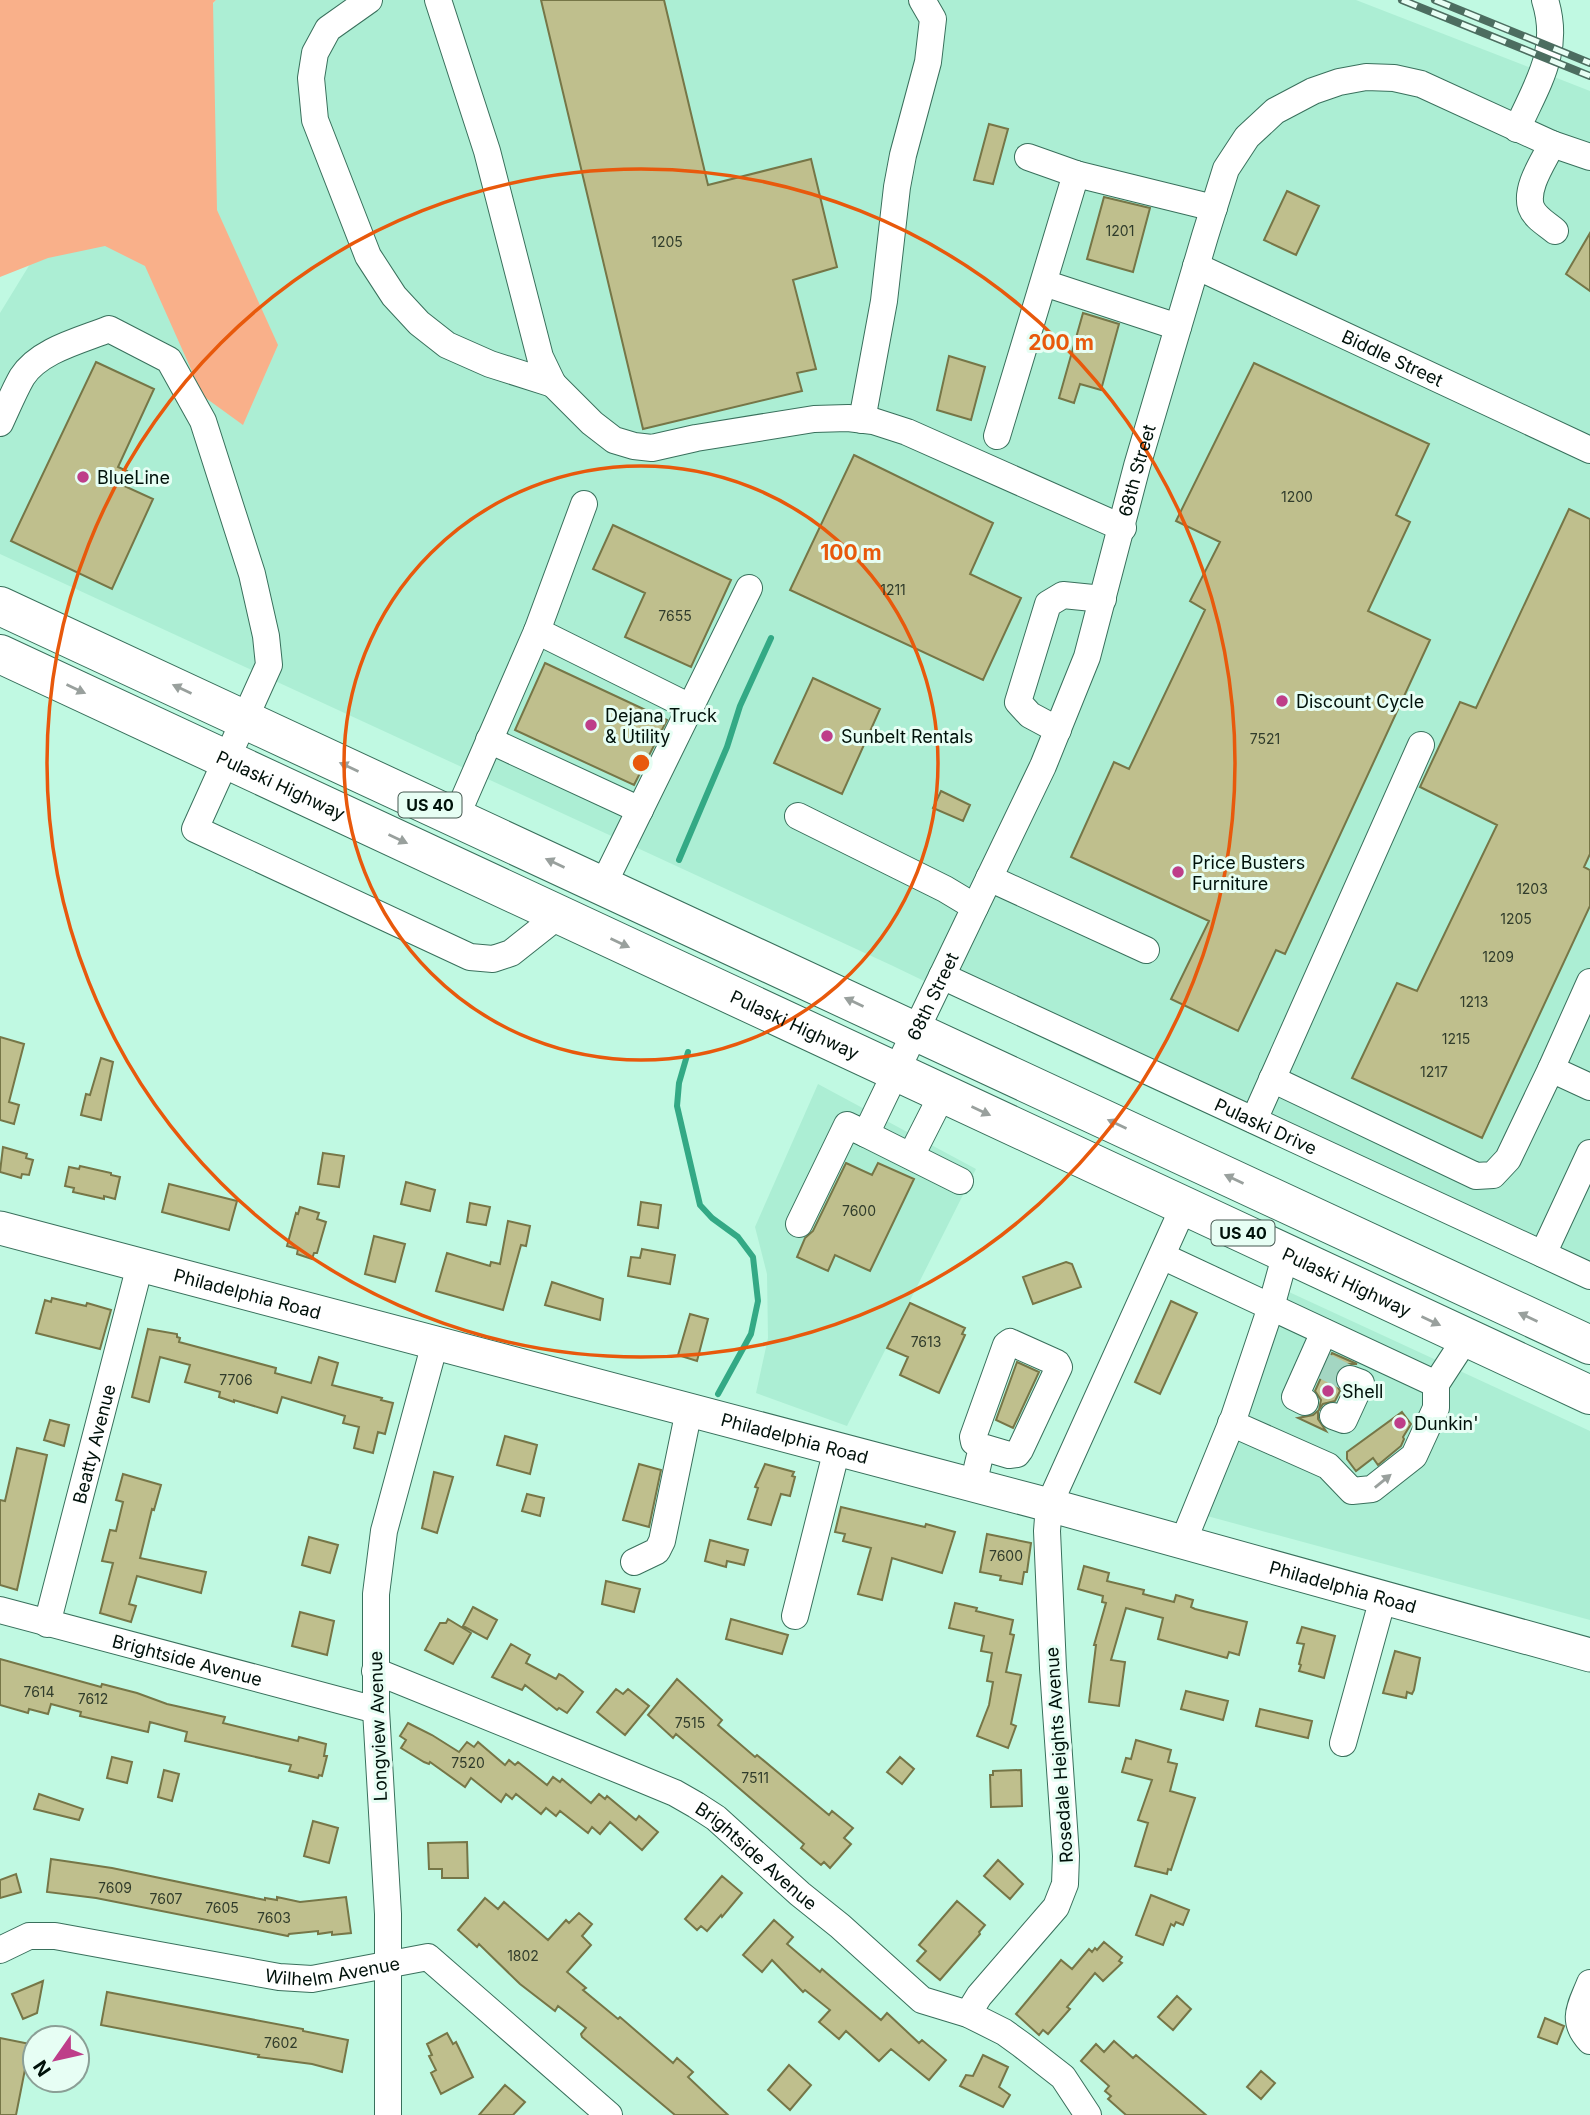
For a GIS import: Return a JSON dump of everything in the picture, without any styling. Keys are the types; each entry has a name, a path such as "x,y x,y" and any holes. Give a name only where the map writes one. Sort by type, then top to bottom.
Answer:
{"highway":[{"name":"US 40","path":"0,606 1590,1345"},
{"name":"Pulaski Highway","path":"0,654 1590,1395"}],"main road":[{"name":"Philadelphia Road","path":"0,1228 1049,1505 1590,1655"}],"street":[{"path":"369,0 328,29 315,53 311,78 315,120 368,257 394,296 419,323 447,345 490,364 553,384"},
{"path":"438,0 486,152 540,357 553,384 592,423 614,440 652,449 696,438 814,419 862,420 907,432 1123,528"},
{"path":"862,420 884,301 897,187 928,62 933,19 922,0"},
{"path":"1517,129 1548,59 1552,34 1545,0"},
{"name":"68th Street","path":"866,1134 1058,730 1087,657 1123,528 1137,466 1196,266 1226,169 1247,137 1282,107 1313,91 1366,77 1394,78 1421,84 1517,129 1590,157"},
{"path":"1552,144 1534,180 1530,197 1531,208 1537,217 1555,231"},
{"path":"1028,157 1076,174 1214,208"},
{"path":"997,436 1076,174"},
{"name":"Biddle Street","path":"1196,266 1590,450"},
{"path":"1044,283 1178,327"},
{"path":"0,423 23,375 32,366 51,353 109,329 169,360 203,421 252,575 266,636 269,665 195,829 470,957 493,959 511,953 559,915"},
{"path":"456,817 537,631 584,503"},
{"path":"603,885 749,588"},
{"path":"1058,730 1030,715 1018,702 1048,604 1063,595 1103,599"},
{"path":"537,631 690,707"},
{"path":"489,740 640,810"},
{"path":"1254,1120 1421,745"},
{"path":"798,817 945,889 975,907"},
{"path":"989,878 1146,950"},
{"name":"Pulaski Drive","path":"942,976 1590,1276"},
{"path":"1272,1079 1476,1177 1493,1175 1508,1159 1590,982"},
{"path":"1551,1069 1590,1087"},
{"path":"911,1156 943,1093"},
{"path":"799,1224 847,1125 960,1181"},
{"path":"1543,1254 1590,1153"},
{"path":"1049,1505 1184,1206"},
{"path":"1183,1542 1231,1423 1271,1307 1286,1253"},
{"path":"1161,1256 1436,1384"},
{"name":"Beatty Avenue","path":"47,1624 140,1265"},
{"path":"1305,1402 1294,1397 1317,1362 1324,1332"},
{"path":"1231,1423 1328,1466 1352,1490 1372,1489 1414,1455 1436,1408 1436,1384 1466,1338"},
{"name":"Longview Avenue","path":"387,2115 389,1966 376,1710 376,1594 380,1552 435,1343"},
{"path":"1333,1416 1344,1420 1356,1381 1375,1355"},
{"path":"634,1562 657,1550 662,1541 689,1410"},
{"path":"973,1485 982,1447"},
{"path":"795,1616 837,1449"},
{"name":"Rosedale Heights Avenue","path":"968,2014 979,1996 1049,1917 1065,1884 1066,1856 1046,1531 1049,1505"},
{"path":"1343,1742 1383,1598"},
{"name":"Brightside Avenue","path":"0,1611 376,1710"},
{"name":"Brightside Avenue","path":"375,1671 675,1793 696,1805 716,1818 922,2000 968,2014 1004,2032 1063,2077 1088,2115"},
{"name":"Wilhelm Avenue","path":"0,1950 29,1936 55,1937 242,1972 279,1978 312,1979 428,1957 609,2115"},
{"path":"1590,1983 1577,2018 1582,2033 1590,2041"}],"shaded area":[{"path":"0,0 216,0 213,3 217,210 278,345 243,425 203,396 145,266 105,246 48,258 0,277"},
{"path":"216,0 1356,0 1590,91 1590,1286 1094,1063 893,966 0,554 0,313 98,153"},
{"path":"818,1084 976,1169 847,1426 756,1393 768,1338 767,1274 755,1227"},
{"path":"1276,1286 1590,1431 1590,1620 1185,1510"}],"building":[{"path":"541,0 664,0 708,185 811,159 837,267 793,280 816,369 797,373 802,391 643,429"},
{"path":"989,124 1008,129 993,184 974,180"},
{"path":"1287,191 1319,206 1296,255 1264,240"},
{"path":"1104,197 1150,208 1133,272 1087,259"},
{"path":"1590,233 1590,291 1566,274"},
{"path":"1083,313 1119,324 1101,390 1080,384 1074,403 1059,398"},
{"path":"949,356 985,367 971,420 937,410"},
{"name":"BlueLine","path":"96,362 154,389 118,467 127,471 120,484 153,499 112,589 11,541"},
{"name":"Discount Cycle","path":"1254,363 1429,444 1396,515 1410,522 1368,611 1430,640 1285,954 1276,950 1238,1031 1171,999 1209,921 1071,857 1114,762 1129,769 1205,610 1190,601 1220,542 1176,521"},
{"path":"854,455 993,523 970,574 1021,598 983,680 790,590"},
{"path":"1569,509 1590,519 1590,854 1584,867 1590,870 1590,906 1482,1138 1352,1078 1397,983 1417,991 1497,825 1420,787 1460,702 1476,708"},
{"path":"613,525 731,580 691,667 625,637 645,593 593,569"},
{"name":"Dejana Truck & Utility","path":"545,663 667,720 634,785 515,730"},
{"name":"Sunbelt Rentals","path":"813,678 880,709 842,794 774,763"},
{"path":"941,791 970,805 963,821 933,808"},
{"path":"0,1037 24,1044 9,1102 19,1105 14,1124 0,1120"},
{"path":"101,1058 113,1062 101,1120 81,1115 86,1094 90,1095"},
{"path":"3,1147 27,1154 26,1158 33,1160 29,1175 22,1174 21,1178 0,1172"},
{"path":"323,1153 344,1156 339,1187 318,1184"},
{"path":"846,1163 872,1175 878,1163 914,1179 870,1271 835,1255 828,1271 797,1257 805,1238 813,1231"},
{"path":"80,1166 120,1177 115,1199 73,1192 74,1188 65,1186 69,1167 79,1169"},
{"path":"406,1182 435,1190 430,1211 401,1204"},
{"path":"169,1184 237,1201 229,1230 162,1212"},
{"path":"641,1202 661,1205 658,1228 638,1225"},
{"path":"470,1203 490,1207 486,1225 467,1222"},
{"path":"300,1207 319,1213 317,1219 326,1222 317,1253 314,1253 312,1259 297,1254 298,1249 287,1246"},
{"path":"508,1221 530,1226 526,1246 521,1245 503,1310 436,1291 447,1253 490,1266 491,1262 500,1264"},
{"path":"374,1236 405,1244 395,1282 365,1274"},
{"path":"642,1249 675,1255 670,1284 628,1276 631,1257 640,1258"},
{"path":"1066,1262 1072,1264 1081,1287 1033,1304 1023,1277"},
{"path":"552,1282 603,1299 600,1320 545,1305"},
{"path":"52,1298 111,1310 100,1349 36,1333 45,1300 51,1302"},
{"path":"1171,1301 1197,1313 1160,1394 1135,1382"},
{"path":"910,1303 965,1328 962,1334 965,1335 939,1393 900,1375 908,1357 887,1348"},
{"path":"690,1314 708,1319 697,1361 678,1355"},
{"path":"148,1329 177,1334 179,1342 276,1368 275,1373 311,1383 319,1357 338,1363 332,1385 393,1403 385,1434 378,1432 373,1453 354,1448 359,1427 343,1423 345,1416 282,1397 277,1413 234,1402 219,1397 220,1392 185,1382 190,1365 160,1357 149,1402 132,1397"},
{"path":"1332,1353 1357,1364 1340,1367 1335,1382 1340,1391 1335,1401 1323,1404 1319,1409 1321,1400 1315,1391"},
{"path":"1017,1362 1039,1372 1013,1428 996,1420"},
{"path":"1318,1411 1318,1419 1326,1431 1298,1418 1313,1415"},
{"path":"1402,1412 1411,1424 1401,1446 1378,1465 1373,1458 1356,1471 1347,1459 1347,1452"},
{"path":"50,1420 69,1425 64,1446 44,1440"},
{"path":"505,1436 537,1445 530,1474 497,1465"},
{"path":"17,1448 47,1455 17,1590 0,1585 0,1500 5,1501"},
{"path":"639,1464 661,1470 649,1527 623,1520"},
{"path":"765,1464 794,1472 792,1476 795,1477 790,1496 781,1494 771,1525 748,1519 758,1488 755,1487"},
{"path":"434,1472 453,1477 437,1533 422,1528"},
{"path":"123,1474 161,1485 140,1558 206,1572 201,1593 137,1576 129,1604 136,1606 131,1622 100,1613 113,1563 102,1561 110,1530 116,1531 123,1502 116,1500"},
{"path":"527,1494 544,1498 540,1516 522,1511"},
{"path":"841,1507 955,1532 942,1573 892,1558 882,1600 858,1594 871,1548 843,1541 845,1534 835,1532"},
{"path":"987,1534 1031,1543 1027,1572 1024,1572 1022,1584 1000,1580 1001,1576 980,1572"},
{"path":"309,1537 338,1545 330,1573 302,1565"},
{"path":"710,1540 748,1550 744,1565 727,1561 726,1567 705,1561"},
{"path":"1084,1566 1109,1573 1107,1581 1144,1590 1143,1594 1174,1602 1176,1595 1193,1600 1191,1607 1195,1609 1247,1622 1239,1655 1229,1652 1227,1658 1158,1639 1163,1618 1126,1608 1111,1660 1125,1662 1119,1706 1089,1702 1094,1645 1106,1603 1102,1602 1103,1596 1078,1589"},
{"path":"606,1581 640,1589 634,1612 602,1604"},
{"path":"955,1603 1013,1620 1010,1634 1014,1635 1006,1672 1021,1675 1011,1724 1016,1726 1008,1748 977,1736 989,1705 993,1682 987,1681 992,1653 981,1651 984,1636 949,1628"},
{"path":"473,1607 497,1620 487,1639 463,1626"},
{"path":"300,1612 334,1621 327,1655 292,1646"},
{"path":"448,1619 471,1633 453,1664 425,1650 440,1623 446,1623"},
{"path":"731,1619 788,1635 782,1654 726,1639"},
{"path":"1302,1627 1335,1636 1324,1678 1299,1671 1304,1644 1297,1643"},
{"path":"511,1644 530,1655 526,1663 556,1679 559,1674 563,1676 583,1692 567,1713 559,1708 557,1710 525,1685 522,1690 492,1677"},
{"path":"1395,1651 1420,1658 1414,1690 1412,1694 1407,1692 1406,1698 1383,1693"},
{"path":"0,1659 225,1717 223,1723 298,1741 299,1737 326,1744 324,1756 327,1756 322,1776 319,1775 318,1778 289,1771 291,1765 185,1741 187,1732 150,1722 148,1732 80,1716 81,1712 51,1704 48,1714 29,1709 28,1713 0,1705"},
{"path":"677,1679 722,1720 718,1725 755,1757 757,1755 829,1815 832,1811 853,1828 844,1838 851,1844 830,1868 824,1862 821,1865 801,1848 804,1844 676,1734 673,1738 648,1715"},
{"path":"616,1689 623,1694 628,1689 649,1706 625,1735 597,1712"},
{"path":"1186,1691 1228,1701 1223,1720 1181,1709"},
{"path":"1260,1709 1312,1721 1308,1738 1256,1726"},
{"path":"408,1723 459,1752 467,1742 474,1747 478,1742 505,1765 509,1760 515,1765 518,1762 547,1785 553,1777 560,1782 562,1779 591,1803 599,1794 605,1799 607,1796 636,1820 639,1816 658,1832 642,1850 610,1822 600,1834 592,1827 588,1833 560,1811 556,1816 546,1808 541,1814 516,1794 512,1799 506,1794 501,1802 471,1778 465,1787 430,1762 424,1762 401,1748 406,1740 400,1736"},
{"path":"1136,1740 1171,1750 1168,1762 1177,1764 1170,1791 1195,1798 1171,1870 1168,1869 1167,1874 1135,1866 1148,1823 1138,1820 1152,1780 1122,1772 1126,1758 1131,1759"},
{"path":"112,1757 132,1762 127,1783 107,1778"},
{"path":"900,1757 914,1769 902,1784 887,1772"},
{"path":"164,1770 179,1774 172,1801 158,1797"},
{"path":"1021,1770 1022,1806 991,1807 990,1775 993,1775 993,1771"},
{"path":"39,1794 83,1809 79,1820 34,1809"},
{"path":"313,1821 338,1828 329,1863 304,1856"},
{"path":"467,1842 468,1878 442,1878 442,1869 429,1869 428,1843"},
{"path":"51,1859 112,1868 265,1900 277,1900 277,1897 300,1902 346,1897 351,1933 332,1935 332,1932 318,1934 318,1931 288,1936 96,1898 47,1892"},
{"path":"998,1860 1023,1884 1010,1899 984,1876"},
{"path":"16,1874 21,1892 0,1898 0,1880"},
{"path":"722,1876 742,1893 707,1931 701,1926 697,1930 685,1919"},
{"path":"1151,1895 1189,1910 1183,1925 1176,1922 1174,1926 1171,1924 1163,1945 1136,1935"},
{"path":"485,1898 498,1909 504,1902 548,1940 566,1920 569,1923 579,1913 592,1924 582,1936 591,1945 567,1972 586,1988 583,1990 618,2019 620,2017 673,2063 677,2058 693,2072 688,2077 728,2115 675,2115 582,2037 581,2034 586,2028 558,2006 555,2011 520,1984 479,1944 477,1947 458,1930"},
{"path":"957,1901 985,1925 940,1980 917,1961 926,1951 919,1945"},
{"path":"774,1920 793,1937 787,1944 820,1972 822,1969 881,2020 887,2013 919,2043 922,2040 946,2060 929,2080 891,2049 879,2061 846,2031 839,2039 819,2022 830,2010 805,1990 803,1992 772,1960 762,1972 743,1955"},
{"path":"1104,1942 1122,1957 1119,1961 1122,1963 1103,1981 1095,1973 1067,2007 1070,2009 1048,2034 1043,2030 1039,2035 1016,2014 1061,1960 1072,1969 1089,1949 1092,1952 1095,1948 1097,1950"},
{"path":"43,1981 37,2013 23,2019 12,1994"},
{"path":"107,1992 348,2040 342,2072 312,2064 258,2057 259,2055 101,2025"},
{"path":"1177,1996 1191,2009 1173,2030 1158,2017"},
{"path":"1545,2018 1564,2026 1557,2044 1538,2037"},
{"path":"447,2033 453,2044 456,2042 473,2077 441,2094 431,2073 436,2070 427,2044"},
{"path":"0,2038 21,2042 21,2090 16,2115 0,2115"},
{"path":"1114,2041 1133,2058 1136,2055 1206,2115 1126,2115 1108,2099 1111,2096 1105,2091 1109,2086 1081,2061 1096,2044 1104,2052"},
{"path":"983,2055 1008,2067 999,2087 1010,2095 1003,2107 960,2086 966,2075 973,2076"},
{"path":"789,2065 811,2085 790,2110 768,2090"},
{"path":"1261,2071 1275,2083 1261,2099 1247,2087"},
{"path":"505,2085 525,2102 513,2115 479,2115"}],"waterway":[{"path":"679,860 727,747 740,706 771,638"},
{"path":"688,1052 679,1083 677,1106 700,1205 712,1218 738,1237 753,1257 758,1301 751,1334 718,1394"}],"tunnel":[{"path":"1322,1365 1350,1379"}],"railway":[{"path":"1402,0 1590,76"},
{"path":"1435,0 1590,63"}],"place":[{"name":"BlueLine","path":"83,477"},
{"name":"Discount Cycle","path":"1282,701"},
{"name":"Dejana Truck & Utility","path":"591,725"},
{"name":"Sunbelt Rentals","path":"827,736"},
{"name":"Price Busters Furniture","path":"1178,872"},
{"name":"Shell","path":"1328,1391"},
{"name":"Dunkin'","path":"1400,1423"}]}
